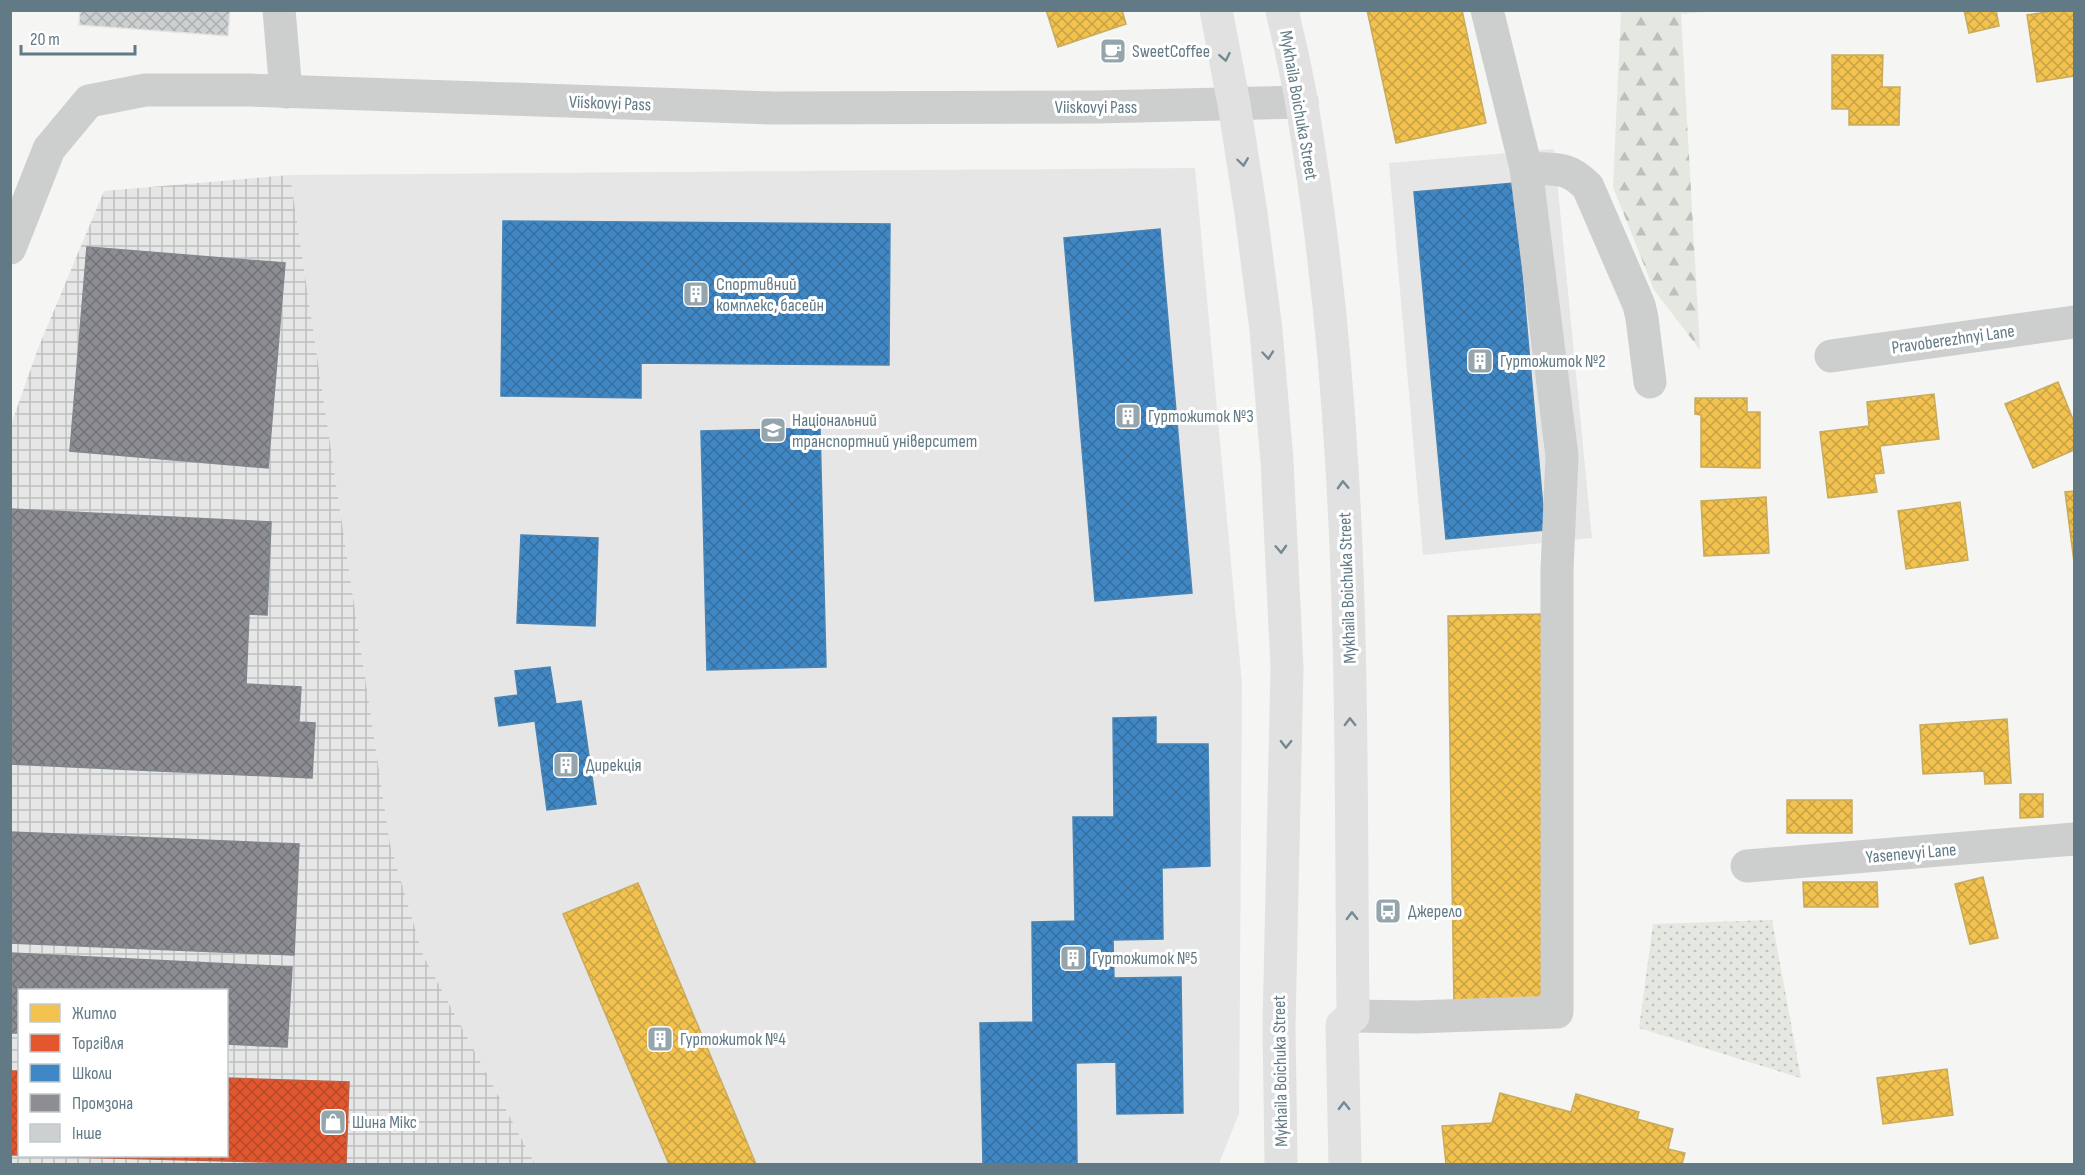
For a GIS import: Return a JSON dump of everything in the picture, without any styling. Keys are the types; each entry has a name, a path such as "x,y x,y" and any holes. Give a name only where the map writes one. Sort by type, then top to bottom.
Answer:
{"main road":[{"name":"Mykhaila Boichuka Street","path":"1216,10 1234,104 1266,330 1277,461 1287,668 1279,1025 1281,1164"},
{"name":"Mykhaila Boichuka Street","path":"1282,10 1302,102 1330,320 1342,468 1350,664 1353,1016 1342,1024 1345,1164"}],"street":[{"path":"279,10 286,92"},
{"path":"1353,1016 1416,1017 1557,1012 1557,570 1562,456 1527,168 1486,10"},
{"name":"Viiskovyi Pass","path":"10,248 49,149 89,101 146,90 286,92 773,108 1097,107 1302,102"},
{"path":"1527,168 1566,170 1577,176 1588,187 1638,305 1642,318 1650,382"},
{"name":"Pravoberezhnyi Lane","path":"1831,356 2074,322"},
{"name":"Yasenevyi Lane","path":"1747,866 2074,840"}],"shaded area":[{"path":"1554,149 1592,538 1423,555 1389,163"},
{"name":"Національний транспортний університет","path":"1195,168 1242,684 1239,1113 1219,1164 535,1164 423,955 390,844 290,175"},
{"path":"290,175 390,844 423,955 535,1164 11,1164 11,425 37,351 104,191"}],"green space":[{"path":"1621,11 1720,11 1681,14 1700,350 1654,290 1613,187"},
{"path":"1772,920 1801,1078 1639,1028 1653,924"}],"building: Житло":[{"path":"1046,10 1122,10 1126,24 1058,47"},
{"path":"1367,10 1462,10 1486,123 1396,143"},
{"path":"1964,10 1996,10 1999,26 1969,33"},
{"path":"2074,10 2074,76 2037,82 2027,15"},
{"path":"1832,55 1883,55 1882,87 1900,87 1899,125 1849,125 1849,109 1832,109"},
{"path":"2058,382 2074,422 2074,450 2033,468 2005,404"},
{"path":"1934,394 1939,439 1880,446 1884,473 1874,474 1877,492 1828,498 1820,432 1869,426 1867,402"},
{"path":"1695,398 1747,398 1747,412 1760,412 1760,468 1701,467 1701,415 1695,414"},
{"path":"2074,491 2074,562 2065,492"},
{"path":"1766,497 1769,553 1704,556 1701,501"},
{"path":"1960,502 1968,560 1906,569 1898,511"},
{"path":"1542,614 1548,1006 1454,1007 1448,616"},
{"path":"2007,719 2011,783 1985,784 1984,771 1923,774 1920,725"},
{"path":"2020,794 2043,794 2043,817 2020,818"},
{"path":"1787,800 1852,800 1852,833 1787,833"},
{"path":"1983,877 1998,938 1970,944 1955,884"},
{"path":"1803,882 1877,882 1878,907 1804,907"},
{"name":"Гуртожиток №4","path":"638,883 756,1164 669,1164 563,914"},
{"path":"1947,1069 1953,1115 1883,1124 1877,1078"},
{"path":"1500,1093 1571,1112 1576,1094 1639,1112 1637,1119 1673,1129 1668,1149 1685,1153 1682,1164 1446,1164 1442,1126 1492,1123"}],"building: Торгівля":[{"path":"10,1071 18,1071 18,1155 10,1155"},
{"path":"228,1078 349,1082 346,1164 73,1157 228,1157"}],"building: Школи":[{"name":"Гуртожиток №2","path":"1514,183 1545,530 1446,539 1414,192"},
{"name":"Спортивний комплекс, басейн","path":"503,221 890,224 889,365 641,363 641,398 501,396"},
{"name":"Гуртожиток №3","path":"1160,229 1192,593 1095,601 1064,238"},
{"path":"820,428 826,667 707,670 701,431"},
{"path":"521,535 598,538 595,626 517,623"},
{"name":"Дирекція","path":"550,667 556,704 581,701 596,804 547,810 535,721 499,726 495,698 518,695 515,671"},
{"name":"Гуртожиток №5","path":"1156,717 1156,744 1208,744 1210,866 1162,868 1163,939 1113,940 1114,978 1181,977 1183,1113 1117,1114 1116,1062 1076,1063 1077,1164 983,1164 980,1023 1033,1022 1032,922 1075,921 1073,817 1114,817 1113,718"}],"building: Промзона":[{"path":"87,247 285,263 268,468 70,451"},
{"path":"10,509 271,522 267,615 249,614 246,684 301,687 299,722 315,723 312,778 10,764"},
{"path":"10,832 299,844 294,955 10,943"},
{"path":"10,953 292,967 287,1047 228,1044 228,989 18,989 18,1033 10,1033"}],"building: Інше":[{"path":"80,10 230,10 228,36 79,25"}],"place":[{"name":"SweetCoffee","path":"1113,51"},
{"name":"Спортивний комплекс, басейн","path":"696,294"},
{"name":"Гуртожиток №2","path":"1480,361"},
{"name":"Гуртожиток №3","path":"1128,416"},
{"name":"Національний транспортний університет","path":"773,430"},
{"name":"Дирекція","path":"566,765"},
{"name":"Джерело","path":"1388,911"},
{"name":"Гуртожиток №5","path":"1073,958"},
{"name":"Гуртожиток №4","path":"660,1039"},
{"name":"Шина Мікс","path":"333,1122"}]}
